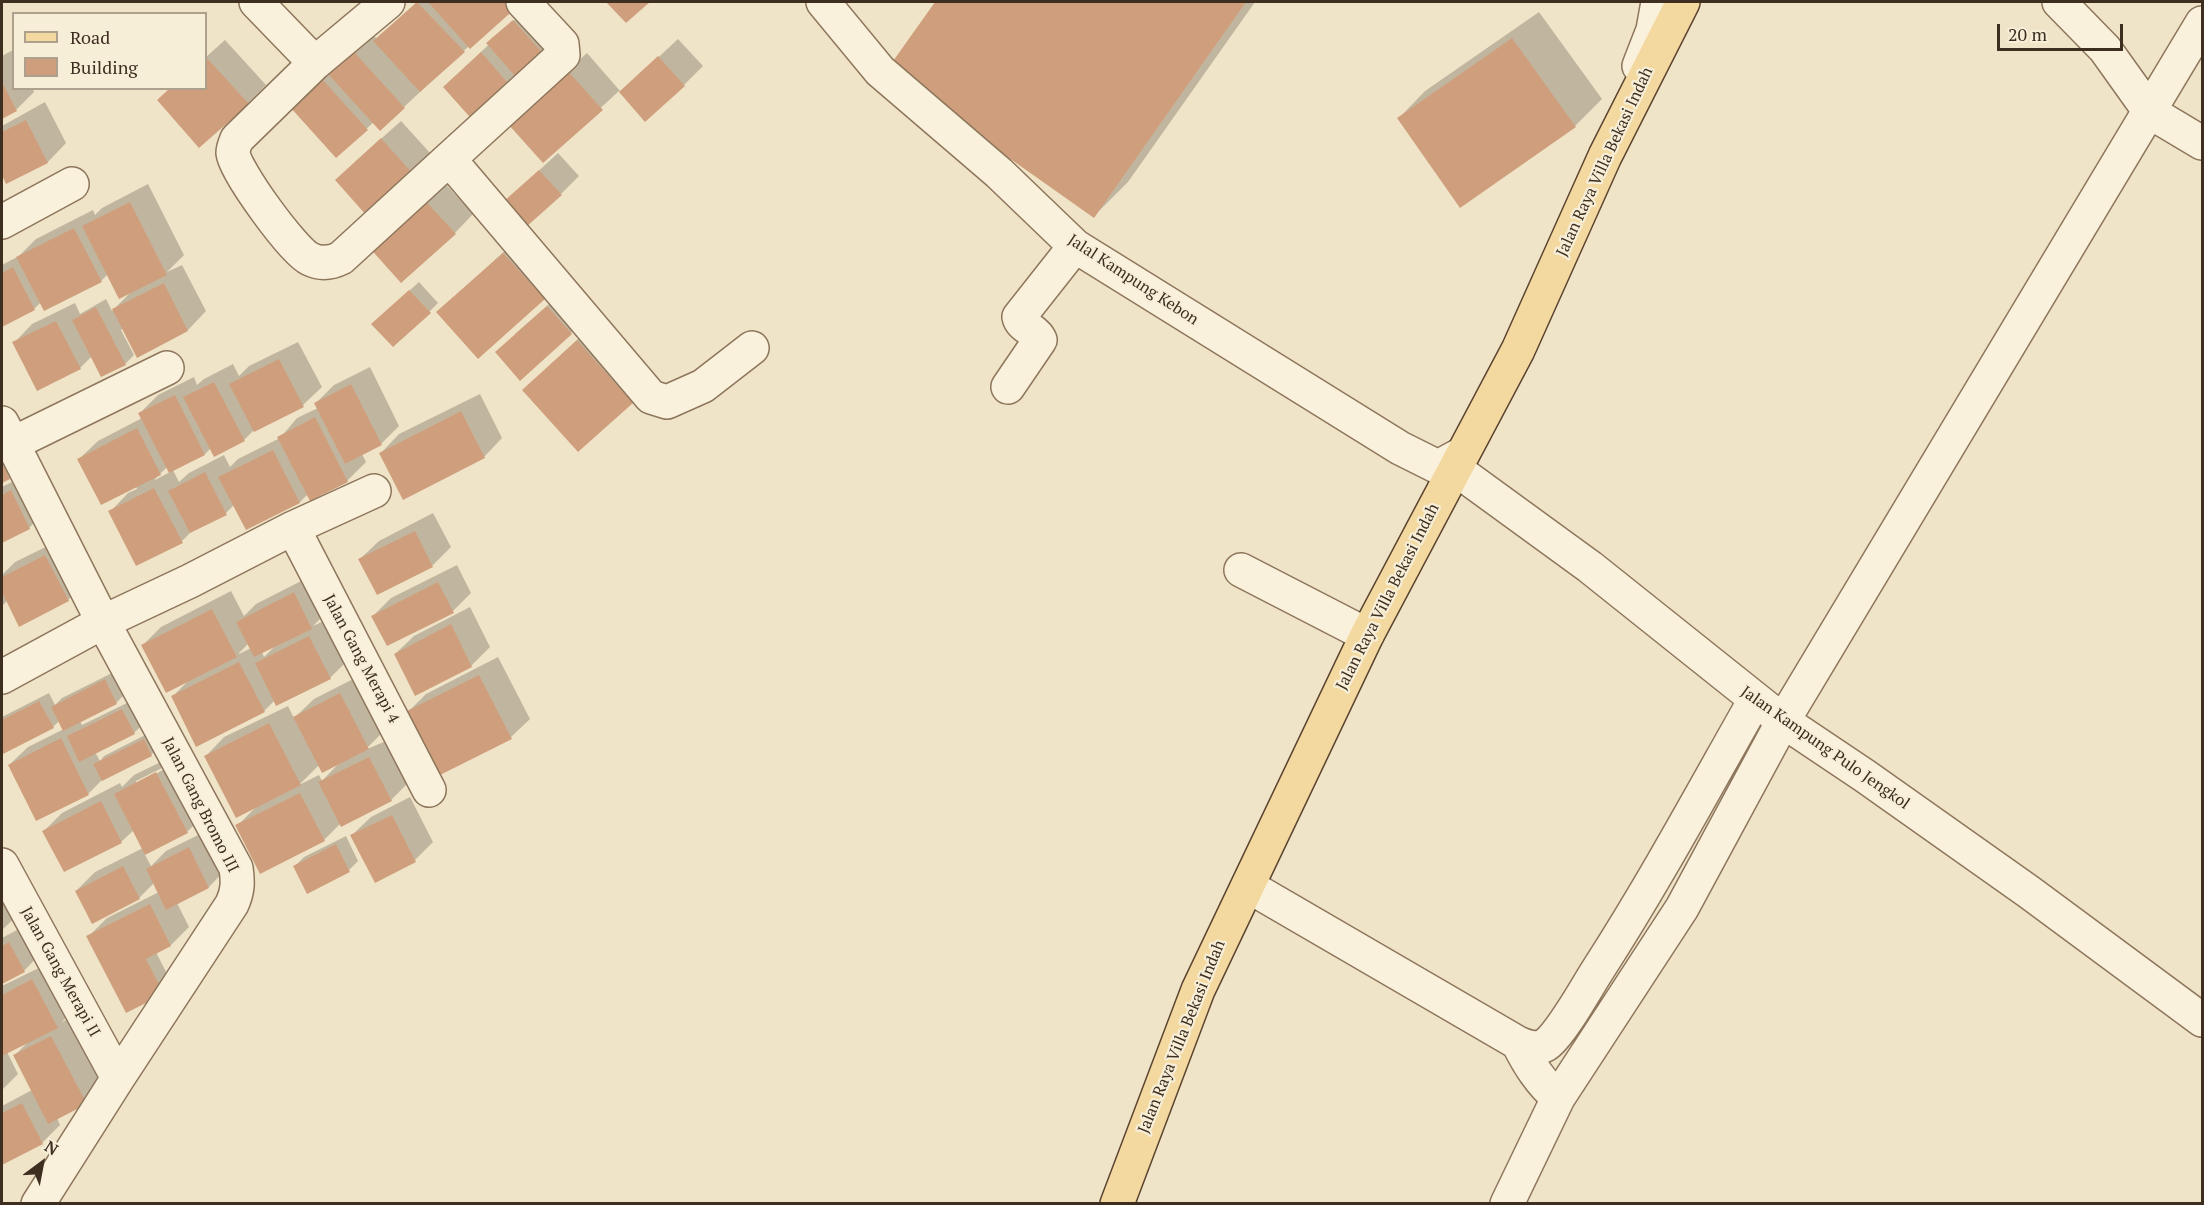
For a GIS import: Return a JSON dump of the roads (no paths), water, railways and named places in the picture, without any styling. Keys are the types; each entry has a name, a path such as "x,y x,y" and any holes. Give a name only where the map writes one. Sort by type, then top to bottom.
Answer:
{"main road":[{"name":"Jalan Raya Villa Bekasi Indah","path":"1117,1203 1198,990 1366,635 1518,350 1605,156 1683,2"}],"street":[{"path":"256,2 315,63"},
{"path":"388,2 315,63 237,140 233,154 252,192 303,255 310,260 324,262 342,258 563,55 562,44 524,2"},
{"name":"Jalal Kampung Kebon","path":"823,2 880,71 999,172 1075,246 1400,448 1438,467 1457,462"},
{"path":"1605,156 1653,30 1658,2"},
{"path":"2060,2 2105,49 2150,112 2202,143"},
{"path":"1508,1203 1558,1098 1682,908 1783,721 2202,23"},
{"path":"448,159 651,397 667,402 703,386 752,348"},
{"path":"2,222 72,184"},
{"path":"1008,387 1040,340 1021,323 1019,316 1075,246"},
{"path":"7,434 167,368"},
{"name":"Jalan Gang Bromo III","path":"7,434 103,622 236,868 238,880 237,893 232,904 38,1203"},
{"name":"Jalan Kampung Pulo Jengkol","path":"1457,462 1783,721 2029,892 2202,1020"},
{"path":"2,677 103,622 190,581 293,528 374,492"},
{"name":"Jalan Gang Merapi 4","path":"293,528 429,790"},
{"path":"1241,570 1366,635"},
{"path":"1248,886 1518,1043 1535,1048 1542,1047 1548,1043 1565,1021 1641,902 1755,700"},
{"name":"Jalan Gang Merapi II","path":"2,865 118,1078"},
{"path":"1518,1043 1536,1076 1558,1098"}]}
